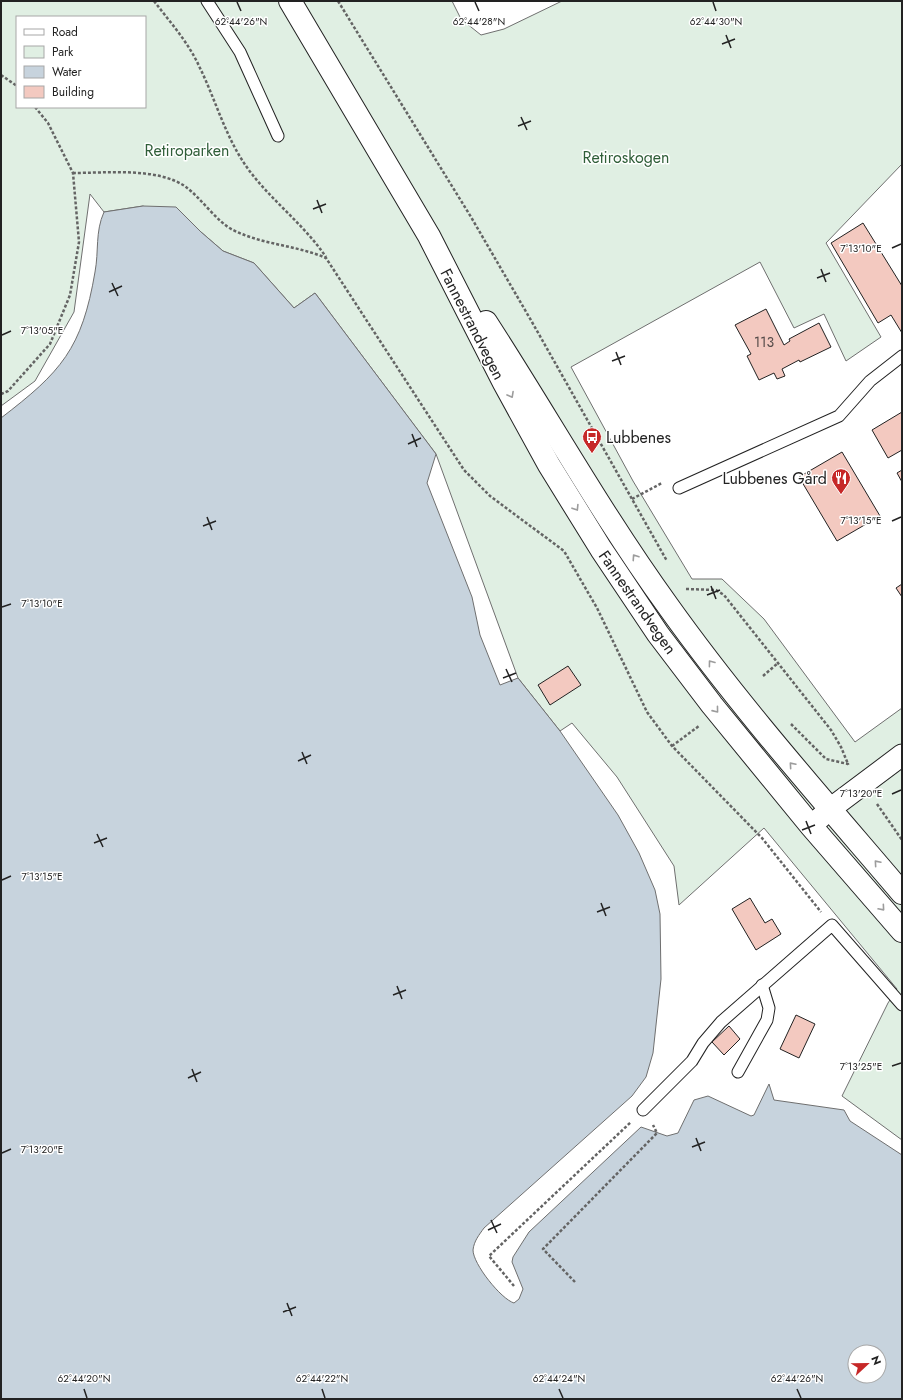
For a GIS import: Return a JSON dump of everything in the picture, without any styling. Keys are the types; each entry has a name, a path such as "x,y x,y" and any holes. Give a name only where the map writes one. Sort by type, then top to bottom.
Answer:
{"highway":[{"name":"Fannestrandvegen","path":"290,1 429,236 515,404 549,465 601,549 658,634 712,706 811,826 902,931"},
{"name":"Fannestrandvegen","path":"429,236 464,287 578,470 668,606 769,738 902,892"}],"street":[{"path":"811,826 830,809 902,755"}],"lane":[{"path":"207,1 240,52 278,136"},
{"path":"679,488 839,416 870,381 902,356"},
{"path":"643,1110 692,1061 703,1042 721,1022 832,925 902,1005"},
{"path":"738,1072 767,1020 769,1008 762,985"}],"path":[{"path":"154,1 185,42 199,65 233,143 245,165 282,208 307,233 326,258 464,470 490,496 537,532 564,550 597,608 647,712 672,746 762,838 832,925"},
{"path":"338,1 474,224 671,566"},
{"path":"1,75 16,85"},
{"path":"1,394 8,391 50,344 70,295 80,242 73,173 48,123 36,108"},
{"path":"73,173 152,173 185,186 232,229 272,244 307,250 326,258"},
{"path":"632,498 665,482 679,488"},
{"path":"682,583 690,595"},
{"path":"686,589 716,590 724,594 831,730 842,747 848,764 852,770"},
{"path":"763,676 778,663"},
{"path":"788,720 826,759 848,764"},
{"path":"672,746 699,726"},
{"path":"877,804 902,840"},
{"path":"514,1286 488,1256 643,1110"},
{"path":"575,1282 543,1249 657,1133"}],"green space":[{"path":"1,1 452,1 461,19 481,35 504,29 562,1 902,1 902,164 826,243 881,337 846,361 824,314 794,328 760,262 571,367 633,481 692,579 722,579 764,619 855,742 902,708 902,1140 842,1096 888,1003 897,989 764,828 679,905 674,866 617,777 572,723 560,731 518,678 436,454 315,293 294,308 254,263 223,251 201,232 143,206 104,212 90,194 74,312 35,381 1,406"}],"water":[{"path":"143,206 176,207 223,251 254,263 294,308 315,293 436,454 427,483 472,597 480,635 500,685 518,678 560,731 618,815 639,853 655,890 660,914 661,979 653,1053 646,1077 632,1096 484,1228 476,1241 473,1250 474,1256 483,1272 502,1295 514,1303 519,1299 523,1289 512,1262 513,1257 529,1232 641,1127 667,1136 678,1133 694,1100 708,1096 751,1116 754,1115 769,1084 774,1100 844,1110 850,1121 902,1155 902,1399 1,1399 1,418 22,402 54,372 66,357 75,340 90,298 96,264 98,234 104,212"}],"building":[{"path":"863,223 902,286 902,333 891,315 878,323 831,243"},
{"path":"766,309 784,345 790,341 789,339 819,323 831,347 800,362 799,360 782,369 785,376 777,379 774,373 759,380 747,356 751,354 735,325"},
{"path":"902,412 902,450 888,458 872,430"},
{"path":"842,452 880,516 837,541 799,477"},
{"path":"902,470 902,482 897,473"},
{"path":"902,584 902,597 896,588"},
{"path":"568,666 581,685 550,705 538,685"},
{"path":"750,898 765,923 772,919 781,934 756,950 732,909"},
{"path":"796,1015 815,1024 799,1058 780,1049"},
{"path":"729,1026 740,1039 724,1055 712,1042"}],"place":[{"name":"Lubbenes","path":"592,454"},
{"name":"Lubbenes Gård","path":"841,495"}],"park label":[{"name":"Retiroparken","path":"187,150"},
{"name":"Retiroskogen","path":"626,157"}]}
